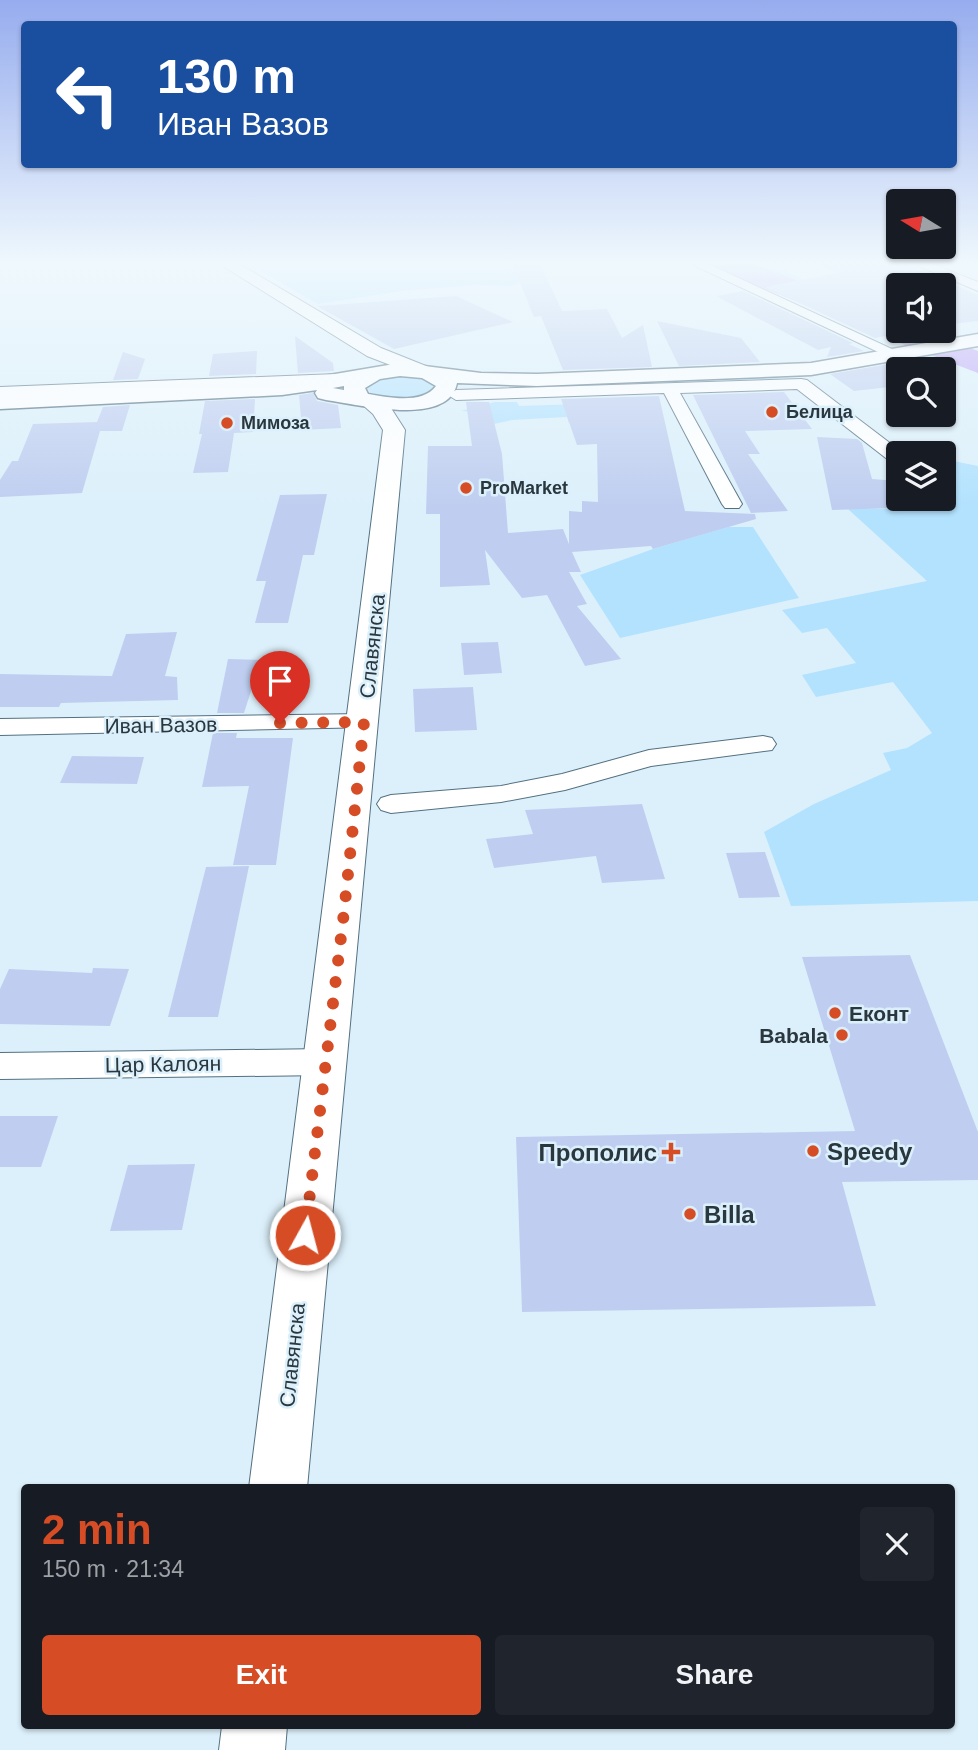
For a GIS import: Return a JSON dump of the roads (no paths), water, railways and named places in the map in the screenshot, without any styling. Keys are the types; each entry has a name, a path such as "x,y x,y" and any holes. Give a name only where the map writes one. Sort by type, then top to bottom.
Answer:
{"main road":[{"path":"362,381 396,404 436,388 481,379 806,377 963,343"},
{"path":"0,402 282,389 362,381 399,370 436,388 537,380"}],"street":[{"path":"318,343 362,381 394,430 436,388 670,389 806,377 886,447"},
{"path":"870,343 899,356"},
{"path":"0,393 362,381"},
{"path":"0,412 318,398 362,381"},
{"path":"670,389 732,504"},
{"name":"Славянска","path":"278,1484 394,430"},
{"name":"Иван Вазов","path":"0,726 364,722"},
{"path":"391,804 502,794 565,782 649,758 763,744"},
{"name":"Цар Калоян","path":"0,1066 326,1062"},
{"path":"252,1750 255,1729"}],"waterway":[{"path":"928,343 978,363"}],"place":[{"name":"Белица","path":"772,412"},
{"name":"Мимоза","path":"227,423"},
{"name":"ProMarket","path":"466,488"},
{"name":"Еконт","path":"835,1013"},
{"name":"Babala","path":"842,1035"},
{"name":"Speedy","path":"813,1151"},
{"name":"Прополис","path":"671,1152"},
{"name":"Billa","path":"690,1214"}]}
